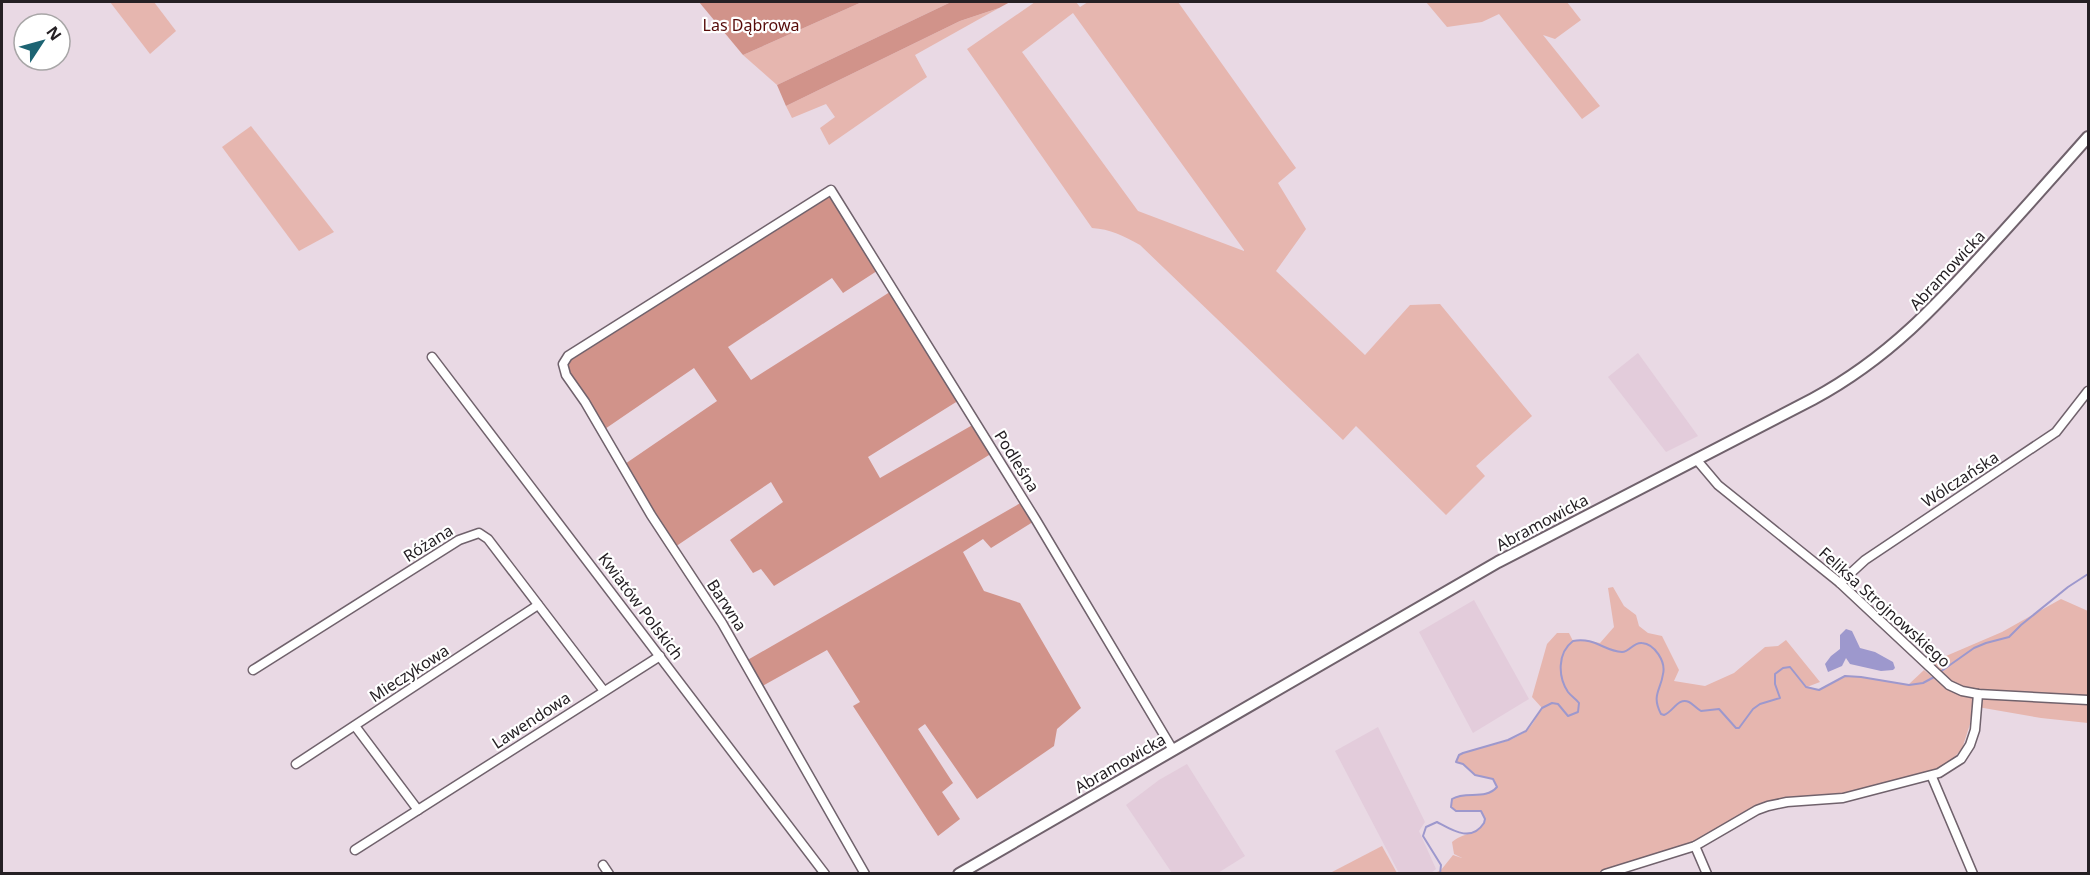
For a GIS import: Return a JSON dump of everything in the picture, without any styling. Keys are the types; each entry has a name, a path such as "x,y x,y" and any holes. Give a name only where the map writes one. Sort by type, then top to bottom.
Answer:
{"main road":[{"name":"Abramowicka","path":"959,873 1498,562 1827,392 1867,366 1894,345 1946,296 2088,136"}],"street":[{"name":"Podleśna","path":"568,356 831,190 1036,520 1173,750"},
{"name":"Barwna","path":"568,356 563,364 566,375 585,402 651,515 722,623 866,873"},
{"name":"Kwiatów Polskich","path":"432,357 825,873"},
{"name":"Wólczańska","path":"1840,583 1865,560 2056,432 2088,391"},
{"name":"Feliksa Strojnowskiego","path":"1696,459 1718,485 1870,609 1944,681 1958,689 1978,694 2088,700"},
{"name":"Różana","path":"254,670 459,540 479,533 488,539 604,691"},
{"name":"Mieczykowa","path":"296,765 538,605"},
{"name":"Lawendowa","path":"355,850 660,657"},
{"path":"1605,873 1695,846 1768,806 1787,802 1843,798 1932,777 1954,765 1967,750 1975,730 1978,694"},
{"path":"355,726 418,810"},
{"path":"1932,777 1973,873"},
{"path":"1695,846 1707,873"},
{"path":"603,865 609,873"}],"shaded area":[{"path":"110,2 154,2 176,31 150,54"},
{"path":"862,2 951,2 777,85 743,55"},
{"path":"1035,2 1076,2 1080,7 1088,2 1178,2 1296,168 1278,183 1306,229 1276,271 1365,355 1410,305 1440,304 1532,416 1476,466 1485,476 1446,515 1356,426 1343,440 1140,245 1117,234 1092,228 967,49","holes":["1073,13 1244,250 1138,211 1022,52"]},
{"path":"1426,2 1567,2 1581,20 1555,39 1543,35 1600,106 1582,119 1499,14 1482,22 1447,27"},
{"path":"999,8 915,55 927,77 829,145 820,128 835,117 826,104 792,118 786,106 960,21"},
{"path":"251,126 334,232 299,251 222,147"},
{"path":"1638,353 1698,436 1666,452 1608,377"},
{"path":"1613,587 1624,606 1636,615 1639,626 1648,633 1662,636 1679,670 1674,681 1705,686 1734,673 1765,647 1778,646 1786,640 1820,682 1807,687 1819,690 1845,676 1908,685 1924,670 1944,687 1948,677 1932,662 2002,632 2061,599 2088,611 2088,723 2041,718 1972,706 1970,724 1962,749 1950,762 1936,770 1843,794 1792,797 1768,802 1749,810 1690,844 1598,873 1433,874 1441,870 1453,855 1462,858 1454,854 1452,842 1478,829 1484,823 1485,819 1480,811 1456,811 1451,807 1452,799 1463,795 1487,794 1497,787 1493,779 1475,775 1463,764 1456,762 1459,755 1502,743 1529,729 1542,708 1532,697 1547,644 1557,633 1569,633 1573,641 1600,643 1614,627 1608,588"},
{"path":"1474,600 1529,699 1473,733 1419,632"},
{"path":"1846,629 1852,631 1860,648 1875,652 1893,662 1895,668 1881,671 1850,664 1846,658 1842,666 1828,672 1825,664 1840,649 1840,635"},
{"path":"1378,727 1425,822 1419,831 1436,869 1431,873 1399,873 1335,751"},
{"path":"1187,764 1245,856 1218,873 1172,873 1126,805 1159,780"},
{"path":"1382,846 1397,873 1332,874 1332,872"}],"green space":[{"name":"Las Dąbrowa","path":"699,2 862,2 743,55"},
{"path":"951,2 1010,2 960,21 786,106 777,85"},
{"path":"831,190 880,269 843,293 832,278 728,347 751,380 893,290 961,399 868,457 880,478 976,423 994,452 774,586 761,569 753,573 730,540 783,502 771,482 672,549 622,466 717,401 694,368 602,431 566,375 568,356"},
{"path":"1024,501 1036,520 991,548 983,539 963,552 984,591 1020,603 1081,708 1057,729 1054,746 977,799 925,724 918,729 953,783 942,792 960,819 938,836 853,706 860,702 827,650 759,688 744,662"}],"waterway":[{"path":"1940,672 1974,648 2009,637 2068,587 2088,574"},
{"path":"1440,874 1441,865 1423,836 1426,827 1437,822 1467,834 1479,829 1485,819 1481,811 1456,811 1451,807 1452,799 1463,795 1487,794 1497,787 1493,779 1475,775 1463,764 1456,762 1459,755 1508,740 1526,731 1542,708 1552,703 1558,704 1568,716 1578,712 1579,703 1568,692 1561,672 1564,652 1573,641 1593,642 1622,652 1639,643 1647,644 1655,650 1663,664 1657,697 1661,714 1664,715 1685,701 1701,711 1719,709 1736,728 1739,728 1753,709 1760,704 1780,698 1775,684 1775,674 1783,668 1790,667 1806,687 1819,690 1845,676 1909,685 1923,683 1936,676"}]}
